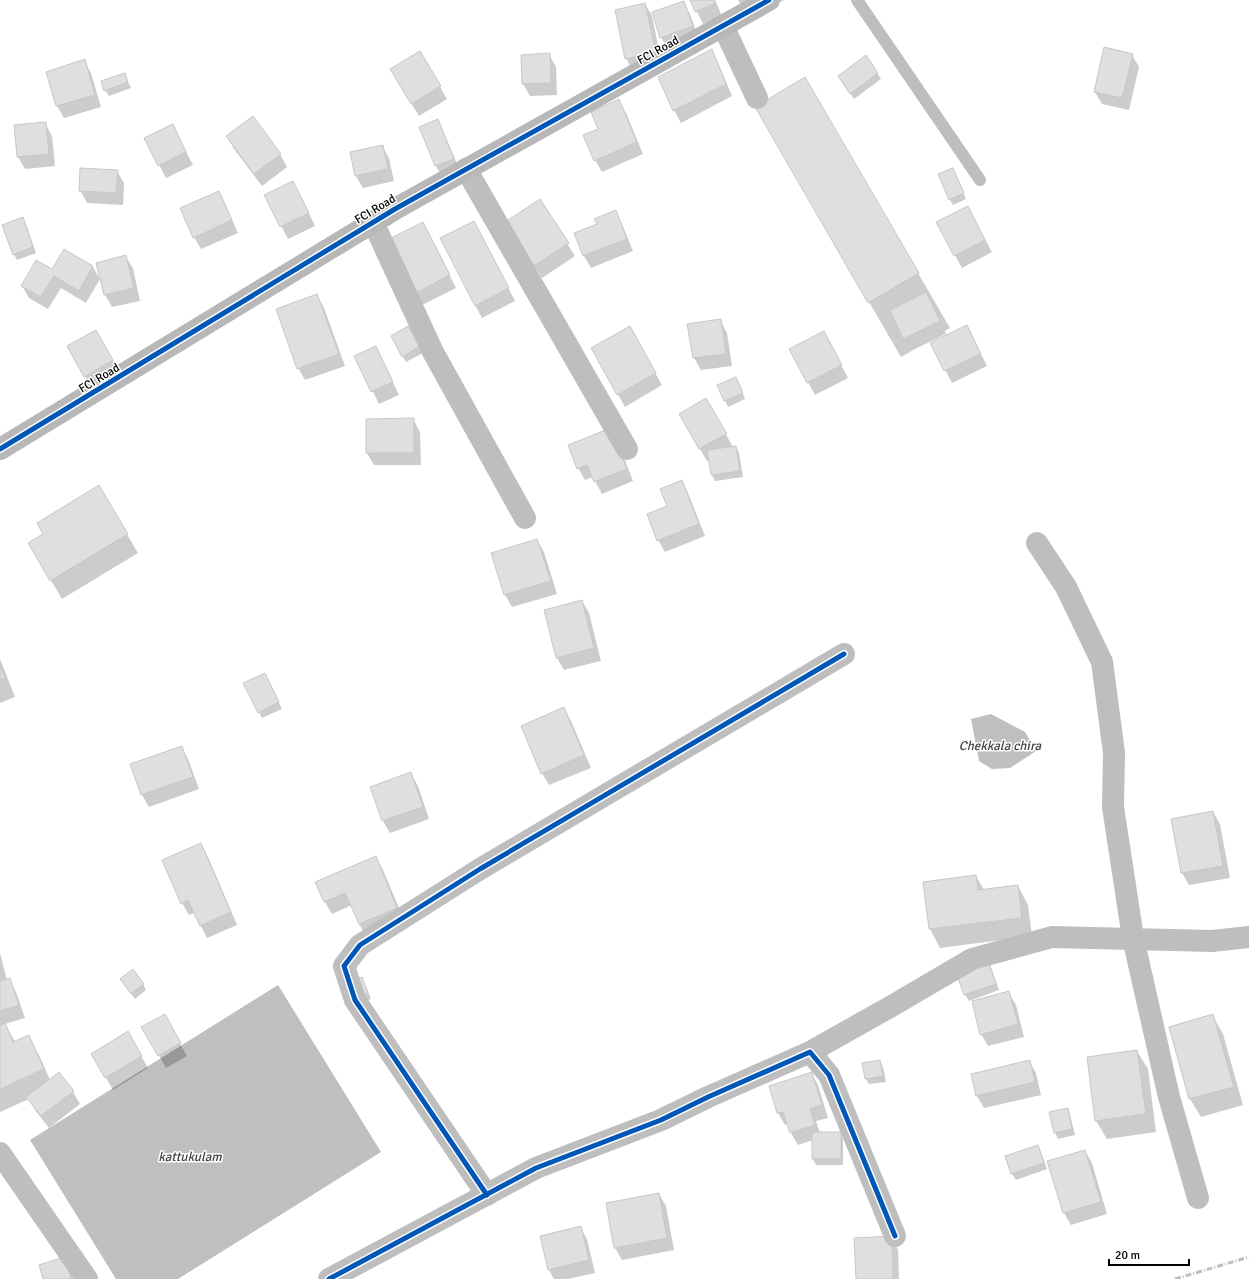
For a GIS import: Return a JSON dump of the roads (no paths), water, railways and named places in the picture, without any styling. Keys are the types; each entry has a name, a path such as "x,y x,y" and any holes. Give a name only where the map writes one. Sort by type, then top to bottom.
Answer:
{"street":[{"name":"FCI Road","path":"0,449 394,209 769,0"},
{"path":"723,26 757,98"},
{"path":"466,169 627,449"},
{"path":"373,222 433,352 525,518"},
{"path":"1037,543 1066,587 1102,662 1114,753 1113,807 1133,938 1169,1097 1198,1198"},
{"path":"487,1195 355,1000 344,966 360,945 480,869 844,654"},
{"path":"329,1279 536,1168 661,1120 708,1097 810,1052 972,959 1052,937 1212,941 1249,937"},
{"path":"810,1052 829,1075 895,1236"},
{"path":"0,1153 87,1279"}],"lane":[{"path":"857,0 980,180"}],"water":[{"name":"Chekkala chira","path":"991,714 1025,732 1036,751 1010,768 992,769 979,761 971,719"},
{"name":"kattukulam","path":"278,985 381,1152 178,1279 116,1279 30,1140"}],"railway":[{"path":"1175,1279 1249,1257"}]}
